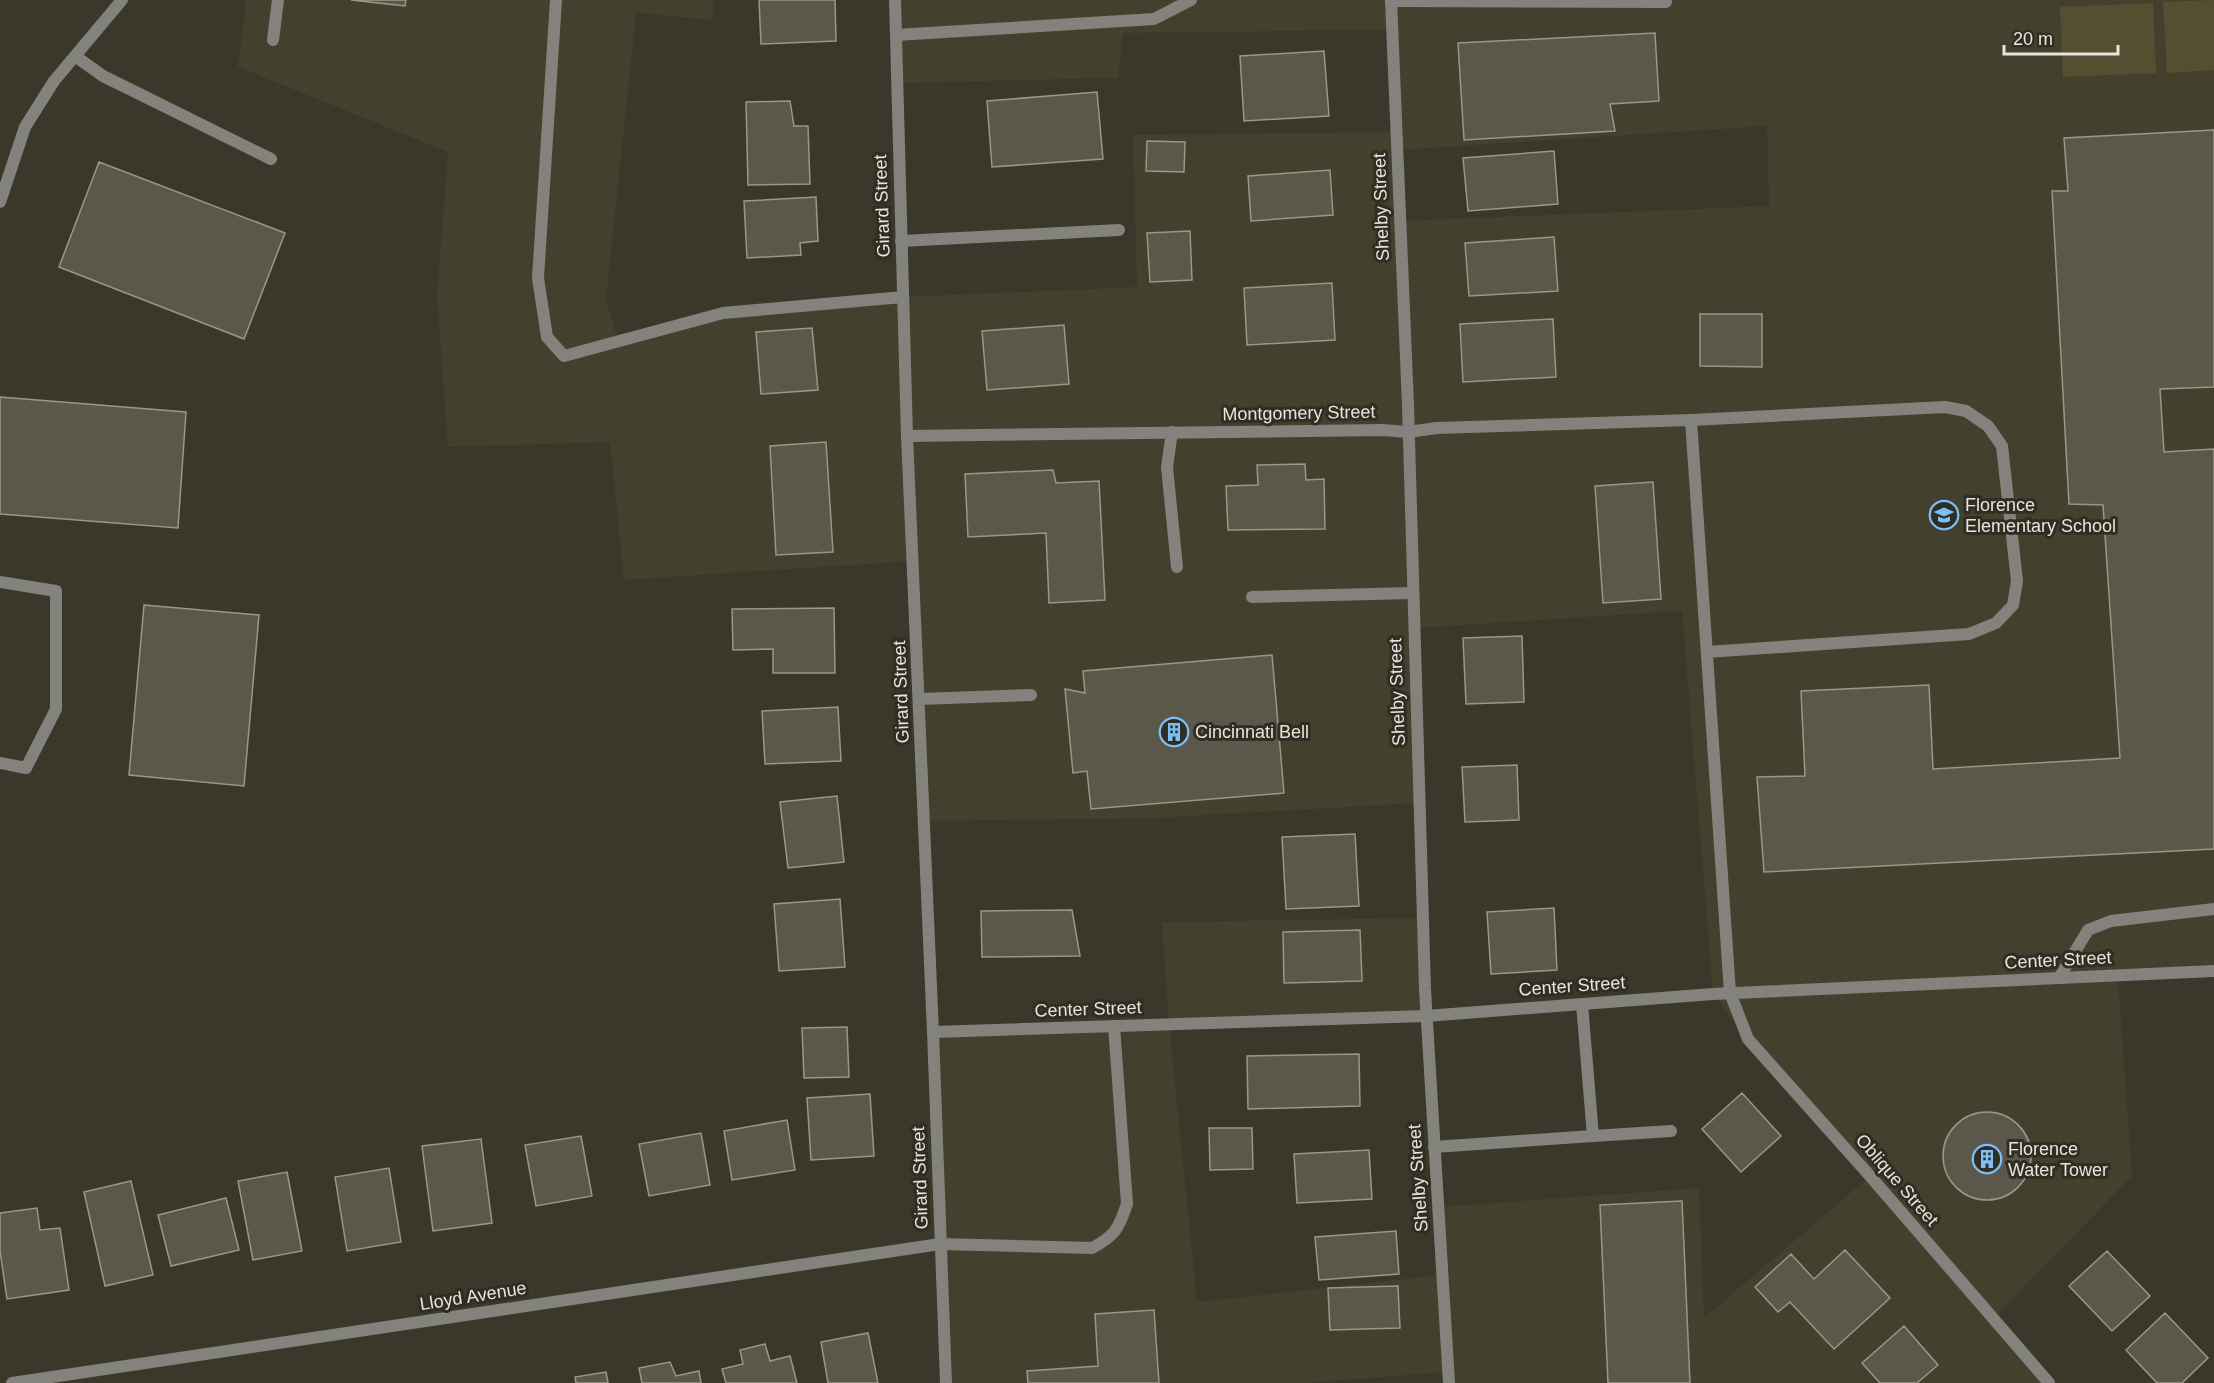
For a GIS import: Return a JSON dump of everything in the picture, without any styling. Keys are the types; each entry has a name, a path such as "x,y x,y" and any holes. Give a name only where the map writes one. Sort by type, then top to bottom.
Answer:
{"street":[{"path":"0,202 25,128 54,81 123,0"},
{"path":"273,40 278,0"},
{"path":"556,0 538,278 547,337 564,356 723,313 903,297"},
{"name":"Girard Street","path":"894,0 907,436 946,1383"},
{"path":"896,35 1154,19 1191,0"},
{"path":"1391,1 1666,2"},
{"name":"Shelby Street","path":"1391,1 1408,432 1426,1016 1449,1383"},
{"path":"75,56 113,81 272,159"},
{"path":"901,241 1119,230"},
{"name":"Montgomery Street","path":"907,436 1382,430 1408,432 1437,428 1691,420 1945,407 1966,411 1988,426 2002,446 2017,581 2013,605 1996,623 1969,634 1707,652"},
{"name":"Oblique Street","path":"1691,420 1730,993 1748,1040 1878,1185 2049,1383"},
{"path":"1172,432 1167,467 1177,567"},
{"path":"0,582 56,591 56,709 26,768 0,763"},
{"path":"1251,597 1413,593"},
{"path":"919,699 1031,695"},
{"path":"2059,978 2088,930 2111,921 2214,909"},
{"name":"Center Street","path":"933,1032 1426,1016 1730,993 2214,971"},
{"path":"1582,1004 1593,1136"},
{"name":"Lloyd Avenue","path":"12,1383 940,1244 1092,1248 1109,1239 1120,1224 1126,1204 1114,1026"},
{"path":"1434,1146 1671,1131"}],"shaded area":[{"path":"246,0 714,0 713,20 636,13 606,299 618,341 723,313 903,297 1137,287 1133,135 1395,132 1391,30 1123,33 1118,78 897,83 895,0 2214,0 2214,971 2118,976 2132,1176 1994,1318 2049,1383 1449,1383 1448,1372 1305,1383 946,1383 933,1032 1169,1024 1197,1302 1442,1275 1438,1207 1699,1188 1704,1318 1870,1176 1748,1039 1713,994 1682,611 1414,628 1419,803 1155,818 924,821 913,561 624,580 610,442 448,447 437,295 448,152 238,67","holes":["1767,126 1769,206 1399,221 1397,150"]},
{"path":"2214,0 2214,70 2167,73 2163,2"},
{"path":"2153,3 2156,73 2063,77 2060,7"},
{"path":"1422,918 1426,1016 1169,1024 1162,922"}],"building":[{"path":"351,0 406,0 405,6"},
{"path":"759,0 835,0 836,41 761,44"},
{"path":"1655,33 1659,101 1610,104 1615,131 1464,140 1458,43"},
{"path":"1324,51 1329,116 1244,121 1240,56"},
{"path":"1097,92 1103,159 992,167 987,101"},
{"path":"790,101 794,126 808,126 810,184 748,185 746,102"},
{"name":"Florence Elementary School","path":"2214,130 2214,387 2160,389 2164,452 2214,449 2214,849 1764,872 1757,777 1805,776 1801,691 1929,685 1933,769 2120,758 2103,505 2069,504 2052,191 2068,191 2064,138"},
{"path":"1147,141 1185,142 1184,172 1146,171"},
{"path":"1554,151 1558,204 1468,211 1463,158"},
{"path":"99,162 285,233 244,339 59,267"},
{"path":"1330,170 1333,215 1251,221 1248,176"},
{"path":"816,197 818,241 800,243 801,255 747,258 744,201"},
{"path":"1190,231 1192,280 1150,282 1147,233"},
{"path":"1554,237 1558,291 1469,296 1465,243"},
{"path":"1332,283 1335,340 1247,345 1244,288"},
{"path":"1700,314 1762,314 1762,367 1700,366"},
{"path":"1553,319 1556,377 1463,382 1460,324"},
{"path":"1064,325 1069,384 987,390 982,331"},
{"path":"812,328 818,390 761,394 756,332"},
{"path":"0,397 186,412 178,528 0,514"},
{"path":"826,442 833,552 776,555 770,446"},
{"path":"1305,464 1306,480 1324,479 1325,529 1228,530 1226,486 1258,485 1257,465"},
{"path":"1053,470 1056,483 1099,481 1105,600 1049,603 1046,533 968,537 965,474"},
{"path":"1653,482 1661,599 1603,603 1595,486"},
{"path":"144,605 259,615 244,786 129,775"},
{"path":"834,608 835,673 773,673 773,649 733,650 732,609"},
{"path":"1522,636 1524,702 1466,704 1463,638"},
{"name":"Cincinnati Bell","path":"1272,655 1284,793 1091,809 1087,771 1073,773 1065,689 1085,693 1083,671"},
{"path":"838,707 841,761 765,764 762,711"},
{"path":"1517,765 1519,820 1465,822 1462,767"},
{"path":"837,796 844,862 788,868 780,802"},
{"path":"1355,834 1359,906 1286,909 1282,837"},
{"path":"840,899 845,967 779,971 774,904"},
{"path":"1554,908 1557,970 1491,974 1487,912"},
{"path":"1072,910 1080,956 982,957 981,911"},
{"path":"1360,930 1362,981 1284,983 1283,932"},
{"path":"847,1027 849,1077 804,1078 802,1028"},
{"path":"1359,1054 1360,1106 1248,1109 1247,1056"},
{"path":"1742,1093 1781,1136 1741,1172 1702,1129"},
{"path":"870,1094 874,1156 811,1160 807,1098"},
{"name":"Florence Water Tower","path":"1987,1112 2012,1119 2024,1131 2031,1156 2024,1181 2012,1193 1987,1200 1962,1193 1950,1181 1943,1156 1950,1131 1962,1119"},
{"path":"787,1120 795,1170 732,1180 724,1131"},
{"path":"1209,1128 1252,1128 1253,1169 1210,1170"},
{"path":"701,1133 710,1185 649,1196 639,1144"},
{"path":"581,1136 592,1196 536,1206 525,1145"},
{"path":"481,1139 492,1223 433,1231 422,1146"},
{"path":"1369,1150 1372,1199 1297,1203 1294,1154"},
{"path":"389,1168 401,1242 347,1251 335,1177"},
{"path":"287,1172 302,1251 253,1260 238,1181"},
{"path":"131,1181 153,1275 105,1286 84,1192"},
{"path":"226,1198 239,1250 171,1266 158,1215"},
{"path":"1682,1201 1690,1383 1608,1383 1600,1205"},
{"path":"37,1208 40,1230 60,1228 69,1290 7,1299 0,1251 0,1213"},
{"path":"1396,1231 1399,1274 1319,1280 1315,1237"},
{"path":"1845,1250 1890,1298 1834,1349 1790,1302 1778,1312 1755,1287 1791,1254 1814,1279"},
{"path":"2107,1251 2150,1296 2112,1331 2069,1286"},
{"path":"1398,1286 1400,1328 1330,1330 1328,1288"},
{"path":"1154,1310 1159,1383 1028,1383 1027,1371 1098,1366 1095,1314"},
{"path":"2165,1313 2208,1358 2182,1383 2157,1383 2126,1350"},
{"path":"1904,1326 1938,1365 1917,1383 1880,1383 1862,1363"},
{"path":"868,1333 878,1383 828,1383 821,1342"},
{"path":"765,1344 770,1361 790,1356 797,1383 726,1383 722,1369 743,1364 740,1350"},
{"path":"670,1362 676,1376 699,1371 701,1383 642,1383 639,1368"},
{"path":"606,1372 608,1383 576,1383 575,1377"}],"place":[{"name":"Florence Elementary School","path":"1944,515"},
{"name":"Cincinnati Bell","path":"1174,732"},
{"name":"Florence Water Tower","path":"1987,1159"}]}
